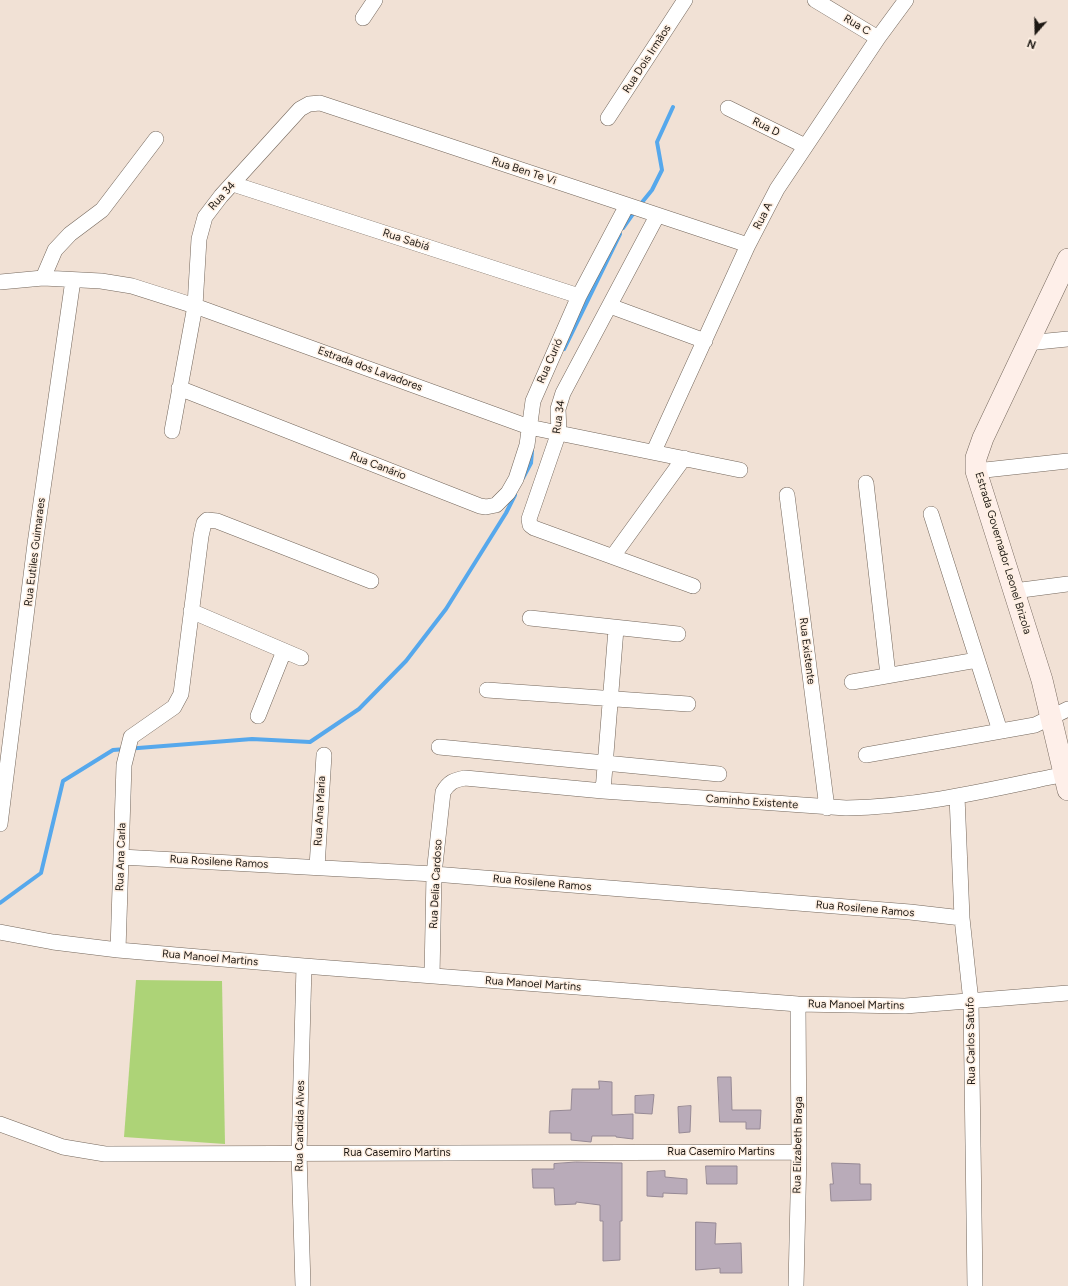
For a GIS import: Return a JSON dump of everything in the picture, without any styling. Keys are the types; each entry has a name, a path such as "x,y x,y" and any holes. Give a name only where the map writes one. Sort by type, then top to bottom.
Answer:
{"main road":[{"name":"Estrada Governador Leonel Brizola","path":"1066,782 1060,713 1042,680 976,471 976,458 983,438 1068,259"}],"street":[{"path":"363,18 375,0"},
{"name":"Rua Dois Irmãos","path":"608,118 685,0"},
{"name":"Rua C","path":"816,0 878,38"},
{"name":"Rua A","path":"654,451 748,245 777,189 878,38 906,0"},
{"name":"Rua Ben Te Vi","path":"300,109 309,104 320,103 653,215 748,245"},
{"name":"Rua D","path":"728,108 805,146"},
{"name":"Rua 34","path":"195,306 201,227 209,210 300,109"},
{"path":"43,278 49,262 59,245 70,234 102,210 156,139"},
{"name":"Rua Sabiá","path":"233,184 579,296"},
{"path":"579,296 630,206"},
{"name":"Rua 34","path":"653,215 610,306 563,393 529,522 534,528 693,586"},
{"name":"Estrada dos Lavadores","path":"0,282 43,278 116,282 195,306 531,427 654,451 740,470"},
{"name":"Rua Eutiles Guimaraes","path":"0,824 35,544 73,280"},
{"name":"Rua Curió","path":"531,427 533,401 579,296"},
{"path":"172,431 195,306"},
{"path":"610,306 705,342"},
{"path":"1027,343 1068,339"},
{"name":"Rua Canário","path":"179,388 486,507 496,505 500,502 516,479 524,456 531,427"},
{"path":"613,556 684,458"},
{"path":"976,471 1068,460"},
{"path":"866,483 888,675"},
{"name":"Rua Existente","path":"787,495 827,808"},
{"path":"931,514 1000,731"},
{"name":"Rua Ana Carla","path":"118,950 124,765 130,737 160,718 174,707 181,694 201,536 204,523 207,520 217,520 371,581"},
{"path":"1014,591 1068,584"},
{"path":"192,611 302,658"},
{"path":"530,618 616,629 678,634"},
{"path":"604,792 616,629"},
{"path":"258,716 284,651"},
{"path":"852,682 977,660"},
{"path":"487,690 688,704"},
{"path":"866,755 1035,725 1060,713"},
{"path":"439,747 719,774"},
{"name":"Rua Ana Maria","path":"317,867 324,755"},
{"name":"Caminho Existente","path":"443,792 448,783 465,778 604,792 827,808 883,806 1066,782"},
{"name":"Rua Delia Cardoso","path":"432,976 434,874 443,792"},
{"name":"Rua Carlos Satufo","path":"957,796 962,918 971,1002 974,1286"},
{"name":"Rua Rosilene Ramos","path":"121,858 434,874 910,912 962,918"},
{"name":"Rua Manoel Martins","path":"0,932 53,942 118,950 304,966 798,1004 905,1006 971,1002 1068,993"},
{"name":"Rua Candida Alves","path":"303,1286 299,1153 304,966"},
{"name":"Rua Elizabeth Braga","path":"796,1286 799,1152 798,1004"},
{"name":"Rua Casemiro Martins","path":"0,1124 63,1147 104,1154 799,1152"}],"green space":[{"path":"136,980 222,981 225,1144 124,1137"}],"building":[{"path":"718,1077 731,1077 732,1110 761,1110 760,1129 746,1129 746,1122 720,1122"},
{"path":"599,1081 612,1082 612,1115 633,1114 633,1139 616,1136 592,1136 591,1142 571,1140 571,1133 549,1133 550,1111 571,1110 572,1089 599,1089"},
{"path":"654,1095 652,1114 635,1113 635,1096"},
{"path":"691,1106 690,1132 679,1133 678,1107"},
{"path":"576,1162 622,1163 620,1260 603,1261 603,1221 600,1221 600,1205 576,1202 576,1204 555,1205 554,1188 533,1188 532,1169 554,1169 554,1164"},
{"path":"832,1163 860,1164 860,1184 871,1184 871,1200 831,1201 830,1184 833,1184"},
{"path":"706,1166 737,1166 737,1184 707,1184"},
{"path":"665,1171 665,1177 687,1179 687,1194 663,1193 663,1197 647,1196 647,1172"},
{"path":"696,1222 716,1223 715,1244 741,1243 742,1273 720,1273 720,1268 696,1270"}],"waterway":[{"path":"639,206 652,190 662,170 657,142 673,107"},
{"path":"623,228 635,211"},
{"path":"564,349 620,234"},
{"path":"523,478 531,463 532,451"},
{"path":"0,903 41,873 63,781 113,750 252,739 310,742 359,709 406,661 446,609 506,513 515,495"}]}
